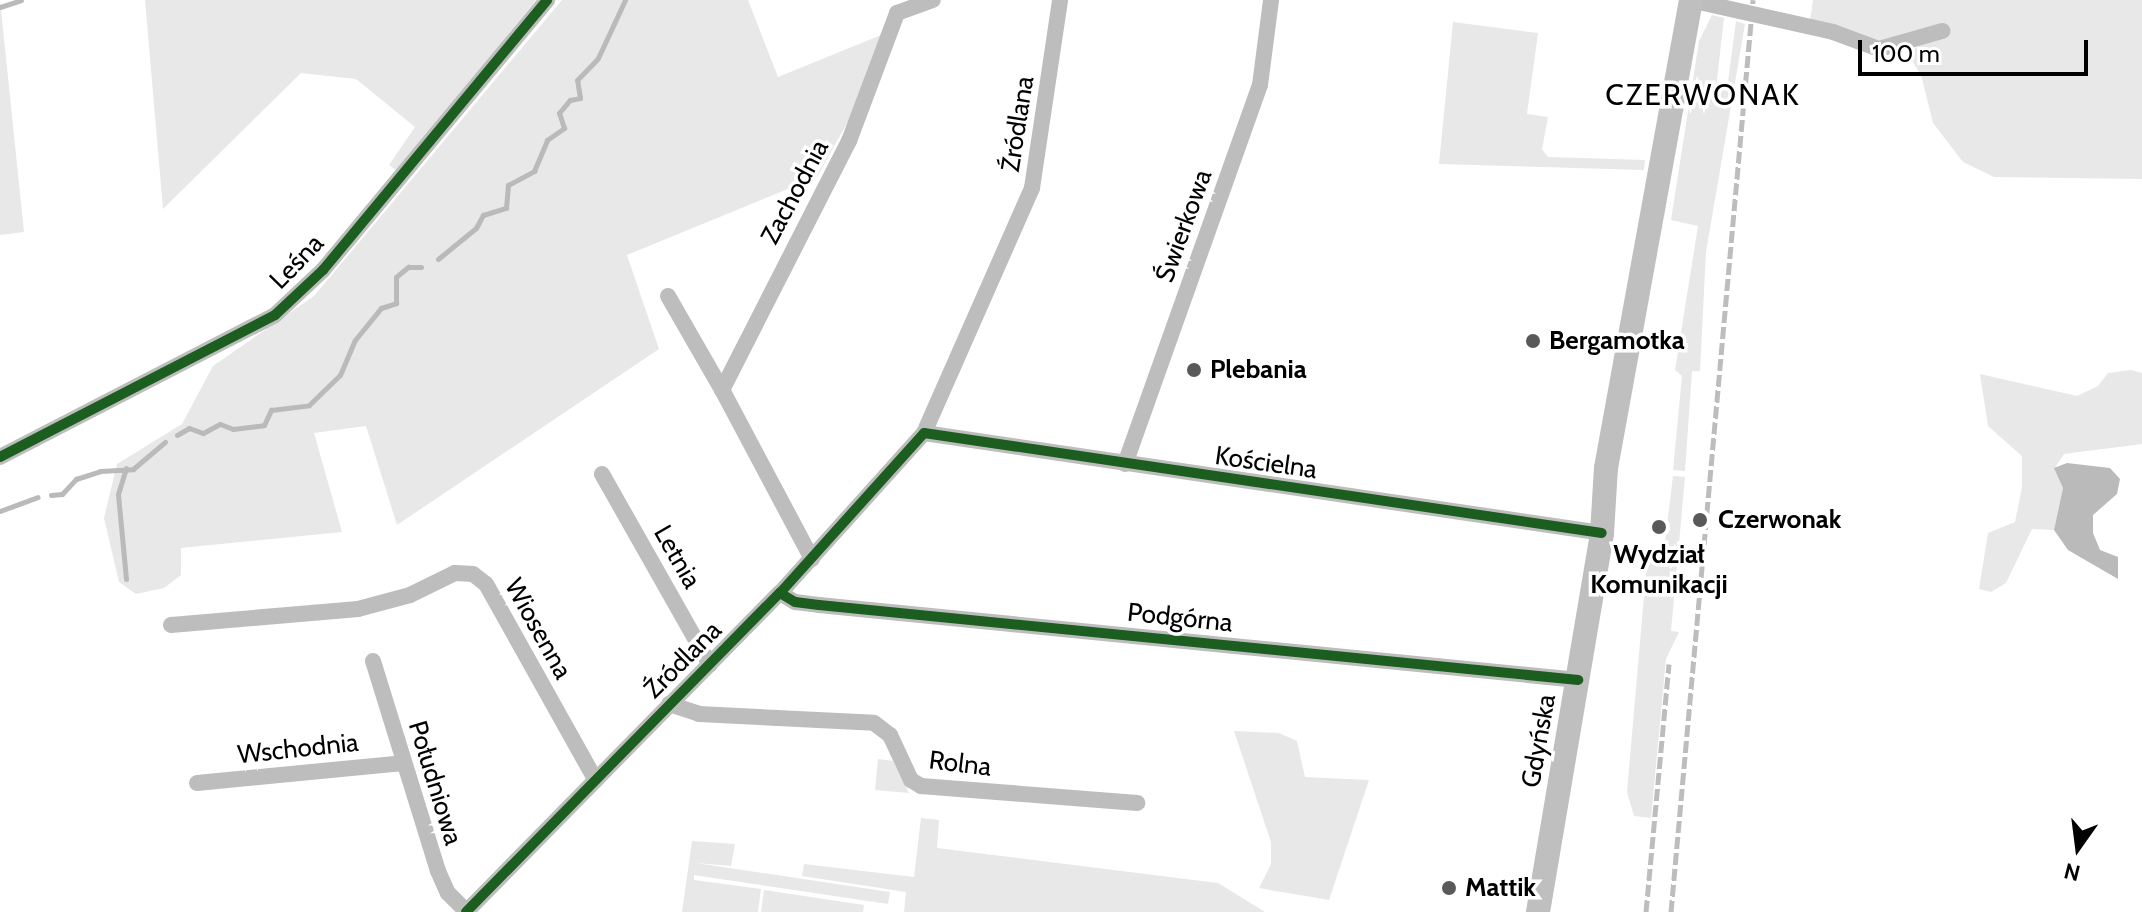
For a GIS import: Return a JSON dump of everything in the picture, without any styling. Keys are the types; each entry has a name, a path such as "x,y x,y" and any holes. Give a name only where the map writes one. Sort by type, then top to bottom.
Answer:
{"main road":[{"name":"Gdyńska","path":"1538,912 1602,533 1606,468 1639,282 1651,243 1690,0"}],"street":[{"name":"Leśna","path":"0,457 275,315 323,270 547,0"},
{"name":"Zachodnia","path":"722,390 849,141 897,13 933,0"},
{"name":"Źródlana","path":"466,912 594,777 780,593 924,433 1032,188 1060,0"},
{"name":"Świerkowa","path":"1125,464 1260,85 1271,0"},
{"path":"1690,0 1833,32 1879,49 1942,31"},
{"path":"668,296 812,559"},
{"name":"Kościelna","path":"924,433 1602,533"},
{"name":"Letnia","path":"602,474 710,665"},
{"name":"Wiosenna","path":"171,625 358,609 410,595 455,573 481,578 594,777"},
{"name":"Podgórna","path":"780,593 807,604 1578,680"},
{"name":"Południowa","path":"373,661 438,871 448,893 466,912"},
{"name":"Rolna","path":"669,704 699,714 874,723 890,735 911,780 921,786 1137,803"},
{"name":"Wschodnia","path":"197,783 403,763"}],"shaded area":[{"path":"0,0 24,232 0,235"},
{"path":"145,0 536,0 397,171 389,165 415,127 356,79 301,73 163,209"},
{"path":"562,0 748,0 778,77 891,31 874,52 851,116 817,177 627,255 659,349 397,525 366,426 314,433 342,532 181,548 181,575 164,588 136,594 119,582 104,518 117,464 182,424 213,366 314,296"},
{"path":"1813,0 2142,0 2142,179 1994,177 1963,162 1933,123 1921,75 1911,59 1915,48 1930,41 1878,40 1810,21"},
{"path":"1712,15 1724,18 1716,88 1727,89 1736,21 1745,24 1706,252 1700,371 1692,371 1685,471 1673,470 1682,376 1675,370 1698,226 1671,220 1699,41"},
{"path":"1453,22 1538,33 1527,114 1548,117 1542,149 1548,157 1645,160 1644,170 1439,164"},
{"path":"2131,370 2142,373 2142,444 2064,454 2055,468 2063,488 2054,530 2032,529 2006,583 1991,592 1979,589 1988,533 2015,522 2022,487 2022,456 1988,426 1980,374 2077,396 2098,386 2108,373"},
{"path":"2067,463 2110,468 2120,479 2117,494 2093,515 2093,533 2100,550 2118,557 2118,579 2068,550 2054,530 2063,488 2054,468"},
{"path":"1673,476 1685,477 1671,631 1679,632 1666,659 1651,818 1634,816 1627,792 1648,550 1653,548 1652,557 1663,558"},
{"path":"1234,731 1279,733 1297,741 1305,777 1369,780 1329,900 1259,888 1271,864 1271,842"},
{"path":"878,759 893,761 909,793 875,790"},
{"path":"921,818 939,820 937,848 1218,883 1265,912 904,912 906,892 802,876 804,864 914,877"},
{"path":"692,841 735,844 731,866 696,863 890,892 888,904 694,875 694,880 761,889 758,912 682,912"},
{"path":"764,890 864,905 863,912 761,912"}],"waterway":[{"path":"0,7 21,0"},
{"path":"438,259 476,228 483,215 506,208 508,185 534,171 547,140 564,128 559,113 570,100 580,98 577,80 598,58 625,0"},
{"path":"177,435 189,428 203,433 220,424 233,429 264,425 271,410 309,405 340,375 355,340 381,308 396,303 396,277 408,267 421,267"},
{"path":"51,495 62,494 76,479 100,471 133,469 165,442"},
{"path":"126,468 118,494 126,579"},
{"path":"0,511 38,497"}],"railway":[{"path":"1671,912 1753,0"},
{"path":"1646,912 1669,664"}],"cycle path":[{"path":"0,457 275,315 323,270 547,0"},
{"path":"466,912 780,593 924,433 1602,533"},
{"path":"780,593 795,602 819,605 1578,680"}],"place":[{"name":"Bergamotka","path":"1533,341"},
{"name":"Plebania","path":"1194,370"},
{"name":"Czerwonak","path":"1700,520"},
{"name":"Wydział Komunikacji","path":"1659,527"},
{"name":"Mattik","path":"1449,888"}],"district":[{"name":"CZERWONAK","path":"1703,95"}]}
